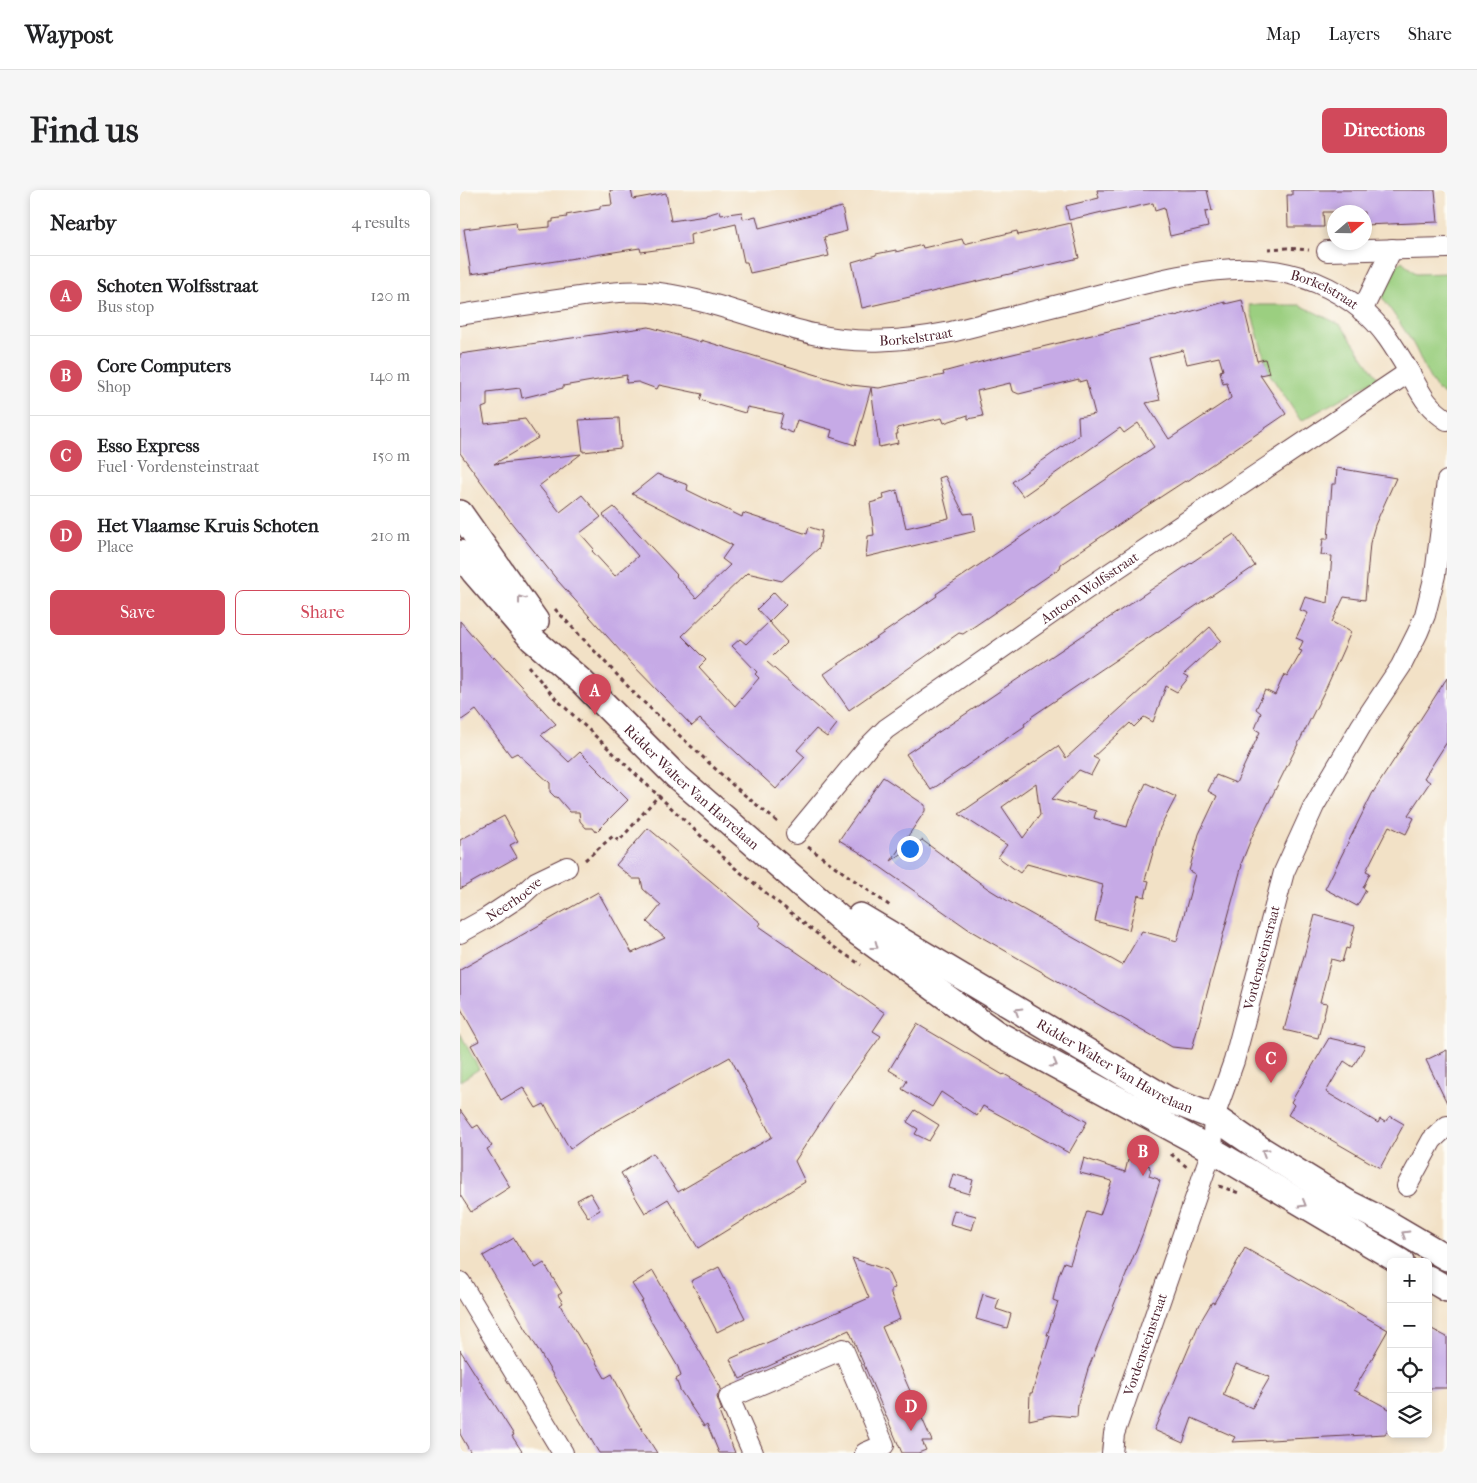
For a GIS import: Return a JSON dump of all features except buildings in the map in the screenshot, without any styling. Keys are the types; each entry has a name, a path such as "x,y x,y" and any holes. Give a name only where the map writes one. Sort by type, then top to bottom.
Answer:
{"main road":[{"name":"Ridder Walter Van Havrelaan","path":"460,513 581,681"},
{"name":"Ridder Walter Van Havrelaan","path":"460,553 532,639 581,681 675,775 851,928 996,1033 1212,1150 1394,1258"},
{"name":"Ridder Walter Van Havrelaan","path":"785,869 865,920 1167,1099 1214,1117 1262,1150 1348,1203 1386,1222 1447,1258"},
{"path":"1432,1280 1447,1289"}],"street":[{"path":"1327,251 1447,248"},
{"name":"Borkelstraat","path":"1362,310 1392,249"},
{"name":"Borkelstraat","path":"460,315 609,292 656,292 701,301 814,334 854,340 899,340 951,332 1178,276 1203,271 1249,269 1291,274 1312,280 1347,299 1362,310 1384,332 1427,403 1447,420"},
{"name":"Antoon Wolfsstraat","path":"796,834 867,748 886,728 1085,590 1409,372"},
{"name":"Vordensteinstraat","path":"1112,1453 1114,1434 1212,1150 1214,1117 1234,1061 1284,872 1314,806 1361,726 1401,666 1418,632 1435,575 1447,480"},
{"name":"Neerhoeve","path":"460,933 522,895 536,882 567,867"},
{"path":"1407,1186 1432,1140 1447,1126"},
{"path":"460,1282 563,1453"},
{"path":"753,1453 729,1398 843,1349 884,1445 865,1453"}],"path":[{"path":"1262,250 1288,248 1303,250"},
{"path":"567,867 587,859 612,836 619,841 675,775"}],"green space":[{"path":"1402,261 1416,274 1447,273 1447,397 1430,380 1412,342 1382,297 1391,272"},
{"path":"1249,305 1300,305 1341,325 1378,378 1301,421 1269,373"},
{"path":"460,1033 479,1069 460,1081"}],"place":[{"name":"Schoten Wolfsstraat","path":"595,715"},
{"name":"Esso Express","path":"1271,1083"},
{"name":"Core Computers","path":"1143,1176"},
{"name":"Het Vlaamse Kruis Schoten","path":"911,1431"}]}
